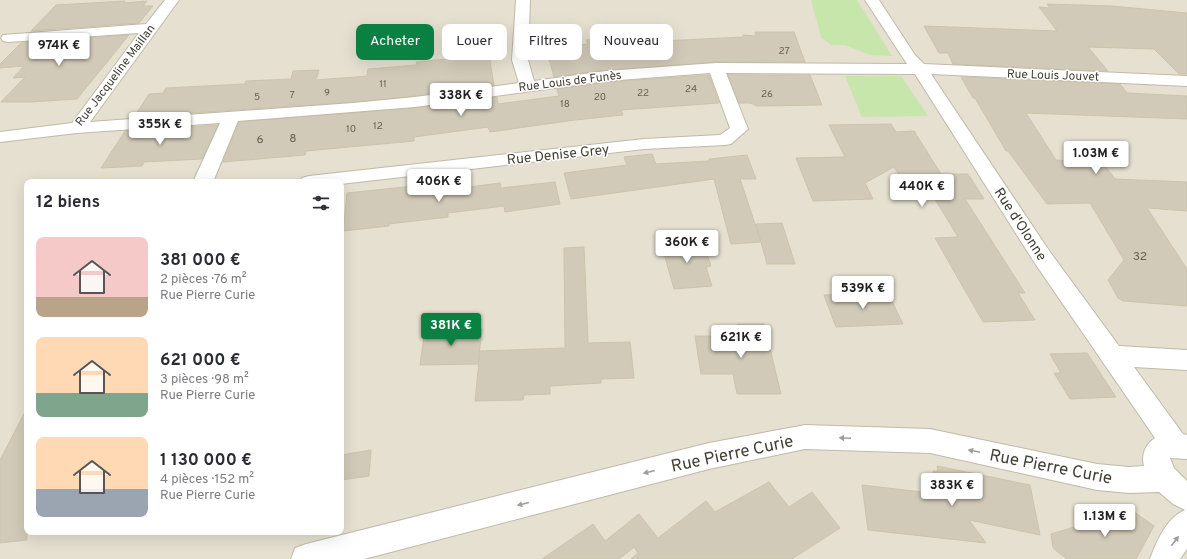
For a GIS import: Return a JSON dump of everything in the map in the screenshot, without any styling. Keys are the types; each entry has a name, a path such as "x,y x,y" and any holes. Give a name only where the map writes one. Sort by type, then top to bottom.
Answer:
{"street":[{"name":"Rue Jacqueline Maillan","path":"0,137 77,128 172,0"},
{"path":"523,0 520,60 528,86"},
{"name":"Rue d'Olonne","path":"872,0 909,58 920,69 1042,257 1111,356 1181,446"},
{"path":"8,38 150,28"},
{"name":"Rue Louis de Funès","path":"77,128 231,118 415,102 606,76 716,68 920,69"},
{"name":"Rue Denise Grey","path":"335,179 644,144 725,140 739,129 716,68"},
{"name":"Rue Louis Jouvet","path":"920,69 1187,81"},
{"path":"204,179 231,118"},
{"path":"1111,356 1187,360"},
{"name":"Rue Pierre Curie","path":"306,559 709,456 805,438 930,441 1097,477 1129,480 1165,479"},
{"name":"Rue d'Olonne","path":"1181,446 1170,444 1162,447 1156,460 1158,469 1165,479 1174,489 1187,497"},
{"path":"1165,559 1170,547 1187,524"}],"shaded area":[{"path":"0,0 1187,0 1187,559 0,559"}],"green space":[{"path":"811,0 857,0 892,56 870,55 845,45 831,45 821,37"},
{"path":"845,76 901,76 928,116 862,117"}],"building":[{"path":"125,1 124,3 147,1 143,6 153,6 139,23 31,31 56,5"},
{"path":"1047,4 1112,6 1187,13 1187,74 1179,74 1154,49 1088,47 1108,71 953,64 948,53 939,53 924,26 1057,31 1039,7 1050,8"},
{"path":"755,32 794,32 805,62 716,62 606,70 554,77 549,60 582,60 582,45 588,44 586,40 590,40 590,60 673,60 673,40 743,37 743,35 756,36"},
{"path":"129,35 77,99 32,102 1,102 25,77 13,78 24,66 0,68 0,64 21,43"},
{"path":"442,60 490,60 494,85 415,96 353,102 134,117 149,94 163,93 166,88 245,84 246,81 291,79 293,71 319,70 316,80 367,76 368,69 417,65 416,62"},
{"path":"709,75 719,103 621,110 623,115 490,132 488,127 414,137 414,141 306,151 305,155 223,162 239,122 415,108 497,97 498,104 559,96 557,89 606,82"},
{"path":"728,75 810,75 822,105 757,106 750,103 739,103"},
{"path":"961,77 1120,84 1127,93 1187,96 1187,119 1026,113 1056,160 1102,162 1115,179 1187,182 1187,211 1147,208 1187,269 1187,306 1123,301 1118,298 1108,280 1124,260 1090,203 1047,204 1008,151 1006,151"},
{"path":"891,124 896,132 914,131 941,174 968,174 984,199 965,199 1025,293 1018,293 1035,320 983,322 935,238 958,237 927,186 906,187 894,167 865,183 873,199 813,201 796,158 845,157 829,125"},
{"path":"218,125 202,159 144,162 142,166 101,168 125,131"},
{"path":"652,154 656,164 709,161 709,159 747,155 756,179 740,179 761,242 731,244 714,179 571,199 564,173 627,165 624,157"},
{"path":"555,182 560,204 505,212 504,206 448,213 448,217 344,231 347,193 423,185 423,193 500,183 501,188"},
{"path":"782,223 795,264 767,264 756,224"},
{"path":"702,239 711,266 706,267 712,286 674,289 661,243"},
{"path":"584,247 588,343 630,342 634,378 601,379 601,383 550,386 550,394 524,395 523,400 475,401 480,351 565,348 564,248"},
{"path":"888,293 903,324 836,327 824,295"},
{"path":"737,324 764,324 781,394 737,394 733,374 701,374 695,336 739,336"},
{"path":"482,329 478,364 420,365 425,330"},
{"path":"1087,353 1116,397 1070,399 1054,373 1061,373 1050,354"},
{"path":"24,414 24,535 27,535 27,540 0,543 0,460"},
{"path":"371,450 369,476 344,480 344,454"},
{"path":"937,466 1030,485 1040,535 969,520 986,543 868,530 862,485 939,494 933,471 938,471"},
{"path":"769,482 789,507 812,492 840,528 792,559 631,559 638,553 634,547 619,559 542,559 593,524 605,541 639,514 658,538 706,501 715,512"},
{"path":"1131,510 1154,526 1136,559 1067,559 1053,548 1051,534"}]}
